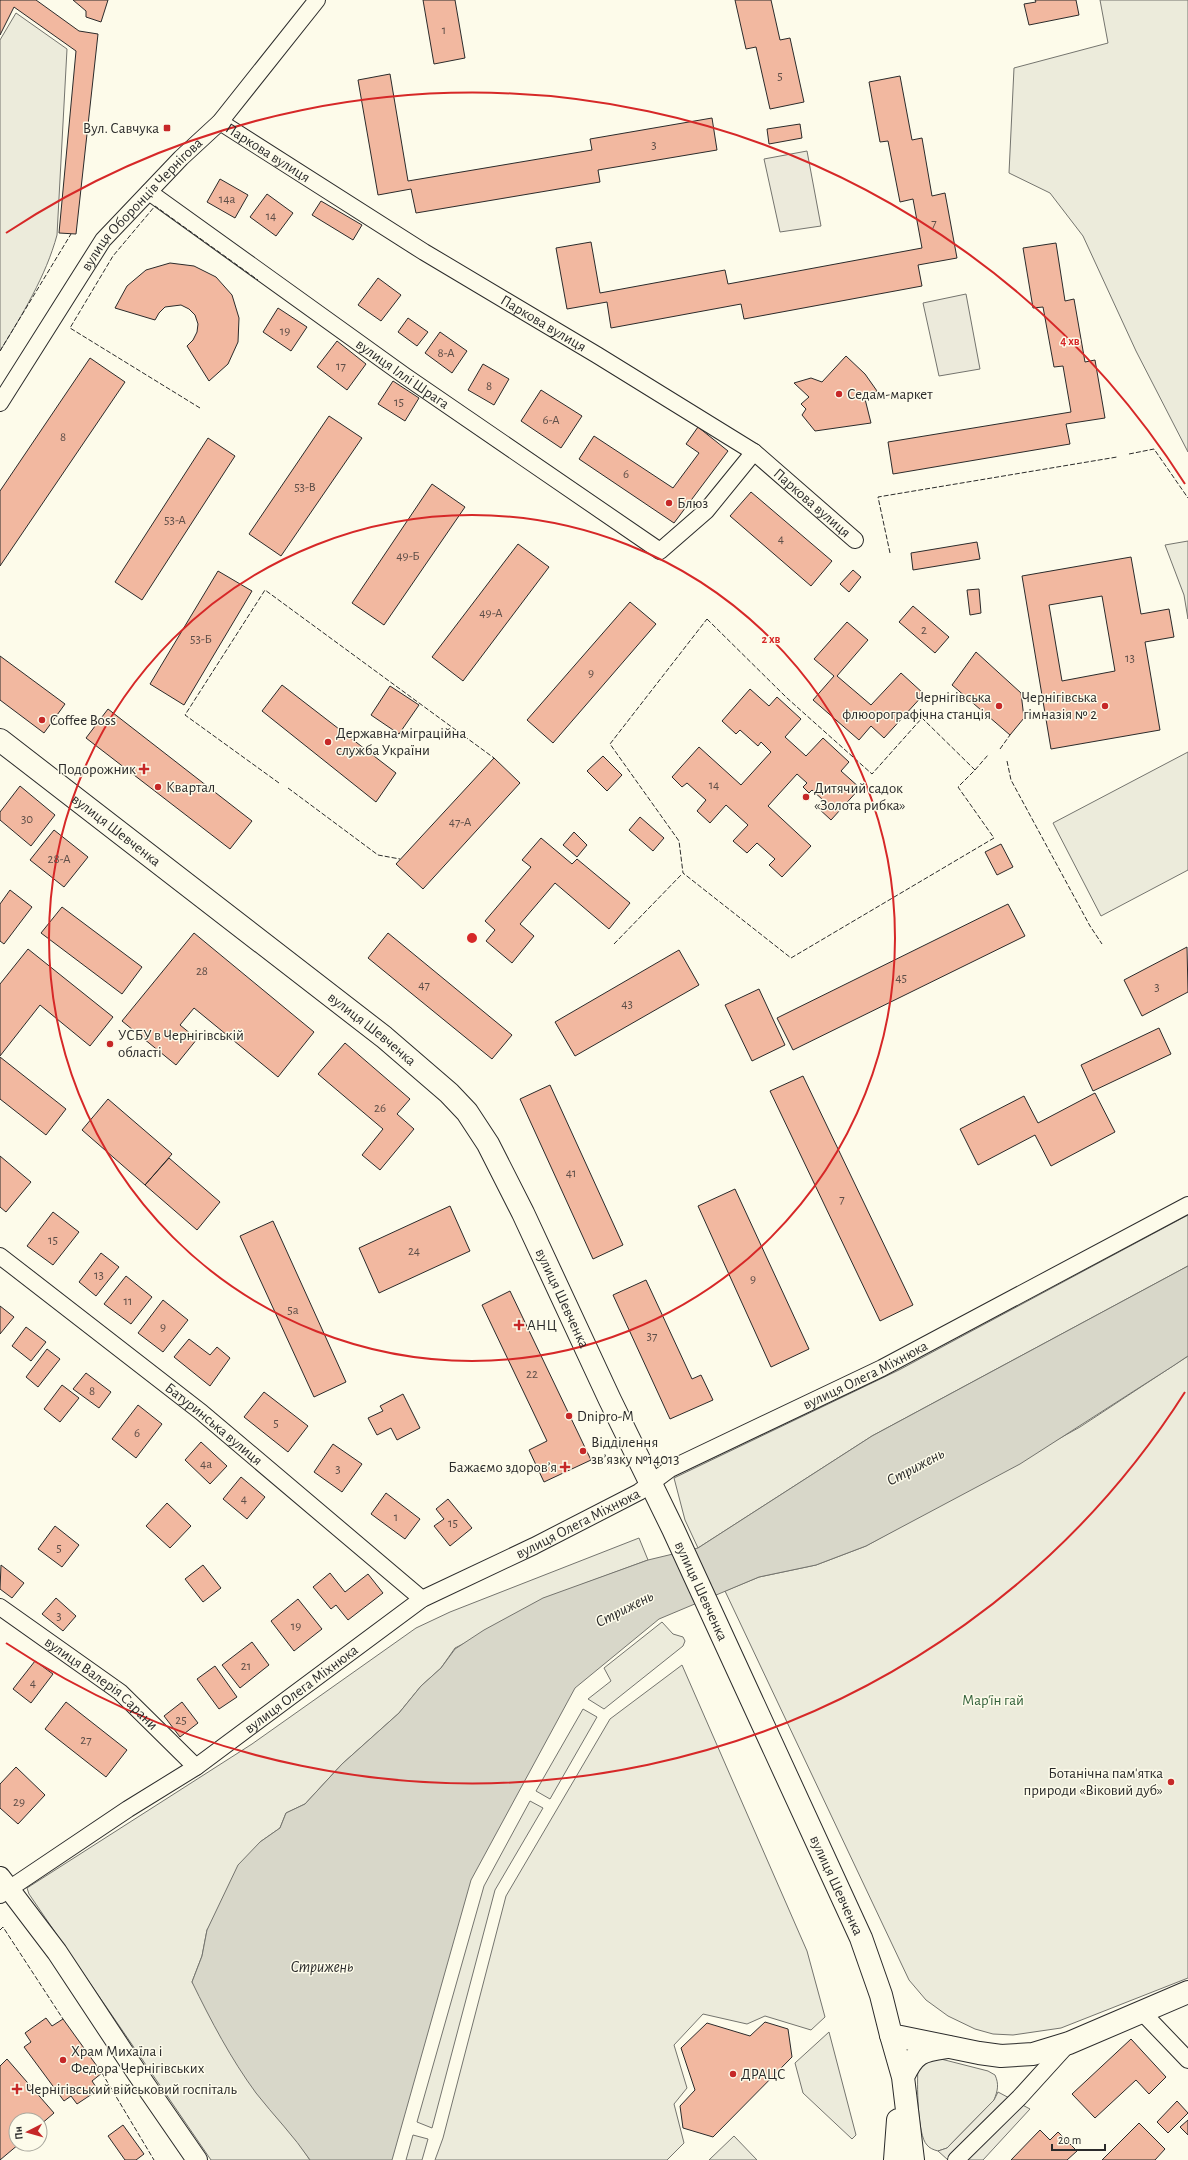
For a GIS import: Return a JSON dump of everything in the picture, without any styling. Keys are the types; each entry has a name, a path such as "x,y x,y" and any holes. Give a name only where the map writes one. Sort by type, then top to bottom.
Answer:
{"main road":[{"name":"вулиця Шевченка","path":"0,740 384,1037 449,1093 467,1112 488,1144 520,1206 673,1529 861,1938 879,1988 891,2035"},
{"path":"891,2035 1001,2056 1033,2054 1068,2043 1188,1992"},
{"path":"891,2035 903,2077 913,2160"},
{"path":"891,2035 892,2075 898,2113 895,2160"},
{"path":"903,2077 910,2062 924,2051 948,2047"}],"street":[{"name":"вулиця Оборонців Чернігова","path":"0,403 103,240 181,158 220,122 317,0"},
{"name":"Паркова вулиця","path":"220,122 424,252 597,355 754,452 855,540"},
{"name":"вулиця Іллі Шрага","path":"150,192 405,376 660,551 706,511 754,452"},
{"name":"вулиця Олега Міхнюка","path":"3,1887 196,1767 422,1599 534,1546 639,1492 670,1469 882,1368 1188,1205"},
{"name":"Батуринська вулиця","path":"0,1256 202,1412 422,1599"},
{"name":"вулиця Валерія Сарани","path":"0,1607 120,1692 196,1767"},
{"path":"3,1887 57,1952 197,2160"},
{"path":"1141,2011 1188,2060"},
{"path":"956,2160 1019,2098 1068,2043"}],"green space":[{"path":"1100,0 1188,0 1188,452 1136,351 1083,236 1050,193 1009,173 1014,68 1108,43"},
{"path":"16,13 67,49 57,235 47,265 40,280 0,351 0,40"},
{"path":"1188,541 1188,619 1184,595 1165,545"},
{"path":"1188,752 1188,870 1101,916 1053,823"},
{"path":"1188,1215 1188,1266 872,1436 698,1548 685,1520 674,1478 899,1370"},
{"name":"Мар'їн гай","path":"1188,1356 1188,1978 1061,2028 1013,2035 993,2034 975,2029 948,2016 926,2000 909,1980 725,1591 759,1577 816,1565 866,1546 1080,1427"},
{"path":"639,1538 648,1560 583,1584 455,1648 441,1668 421,1686 399,1713 342,1764 305,1804 286,1813 280,1828 260,1842 207,1930 202,1956 192,1982 310,2160 211,2160 29,1894 27,1888 252,1744 416,1628 450,1612"},
{"path":"662,1622 673,1634 683,1637 685,1641 683,1646 604,1709 588,1699 611,1681 604,1668"},
{"path":"682,1665 807,1951 825,2017 811,2030 765,2016 747,2024 703,2014 674,2045 687,2088 674,2104 684,2143 667,2160 435,2160 443,2138 506,1896 610,1719"},
{"path":"583,1709 597,1717 550,1799 536,1791"},
{"path":"530,1801 543,1808 495,1890 432,2128 417,2122 484,1886"},
{"path":"829,2032 856,2135 852,2139 803,2093 795,2063"},
{"path":"937,2058 988,2071 995,2075 997,2084 994,2100 947,2148 938,2151 929,2147 924,2139 921,2131 918,2108 918,2067 925,2062"},
{"path":"413,2135 428,2139 422,2160 406,2160"},
{"path":"734,2136 757,2160 709,2160"}],"shaded area":[{"path":"807,151 821,226 780,232 764,159"},
{"path":"966,294 980,369 939,376 923,303"},
{"path":"998,2092 1030,2109 983,2160 948,2160 938,2151 947,2148 994,2100"}],"water":[{"name":"Стрижень","path":"1188,1266 1188,1356 1020,1464 866,1546 816,1565 759,1577 659,1619 575,1688 471,1880 392,2160 310,2160 256,2093 238,2067 206,2011 192,1982 202,1956 207,1930 238,1865 260,1842 280,1828 286,1813 305,1804 342,1764 399,1713 421,1686 441,1668 455,1649 484,1630 543,1598 648,1560 698,1548 872,1436"}],"building":[{"path":"0,0 36,0 79,31 98,34 76,234 59,233 76,51 14,7 0,35"},
{"path":"73,0 108,0 101,22 86,17 86,11"},
{"path":"423,0 455,0 465,58 434,64"},
{"path":"735,0 771,0 780,40 790,38 804,102 770,109 756,47 746,49"},
{"path":"1035,0 1076,0 1079,15 1029,25 1024,4 1036,2"},
{"path":"390,74 408,181 592,150 590,139 712,118 717,150 598,170 600,182 416,213 411,189 378,195 358,80"},
{"path":"900,76 912,140 922,138 932,196 945,193 957,258 918,265 922,286 744,319 741,304 611,328 607,302 567,309 556,248 591,242 600,293 725,270 728,284 922,248 913,199 900,202 888,141 880,142 869,82"},
{"path":"800,124 802,138 769,144 767,129"},
{"path":"220,179 248,195 235,218 207,202"},
{"path":"267,194 293,213 276,236 250,217"},
{"path":"321,201 362,225 353,240 312,215"},
{"path":"1056,243 1065,301 1074,299 1085,362 1095,360 1105,418 1066,424 1070,444 893,474 888,442 1071,412 1063,366 1054,367 1043,307 1033,308 1023,248"},
{"path":"170,263 194,266 216,277 232,295 239,318 238,342 228,364 209,381 187,346 193,340 197,332 198,324 195,315 189,309 181,305 165,307 155,320 115,308 127,286 146,270"},
{"path":"378,278 401,295 381,321 358,305"},
{"path":"278,308 307,327 291,351 263,332"},
{"path":"408,318 428,332 417,346 398,332"},
{"path":"440,332 467,351 452,373 425,353"},
{"path":"337,341 366,364 347,390 317,367"},
{"name":"Седам-маркет","path":"846,356 865,374 877,391 865,399 871,423 815,431 802,415 806,409 801,404 809,397 794,383 811,378 822,382"},
{"path":"90,358 125,382 0,566 0,491"},
{"path":"483,364 509,379 494,405 468,390"},
{"path":"393,381 419,398 405,421 378,404"},
{"path":"541,390 582,416 561,448 521,421"},
{"path":"329,416 362,438 281,556 249,534"},
{"path":"698,427 728,451 674,523 579,459 594,436 673,488 699,453 686,444"},
{"path":"208,438 235,456 142,600 115,582"},
{"path":"432,484 465,507 384,625 352,603"},
{"path":"751,492 832,561 811,586 730,516"},
{"path":"977,542 980,559 913,570 911,553"},
{"path":"518,544 549,567 463,681 432,657"},
{"path":"1131,557 1141,614 1169,609 1174,637 1145,642 1160,730 1051,749 1022,576","holes":["1102,596 1115,671 1062,681 1049,605"]},
{"path":"853,570 861,577 849,592 840,584"},
{"path":"218,571 252,591 184,705 150,684"},
{"path":"979,589 981,613 970,615 967,590"},
{"path":"630,602 656,624 553,743 527,720"},
{"path":"913,606 949,637 935,653 899,622"},
{"path":"847,622 868,640 837,676 871,705 901,673 924,694 884,738 871,726 859,740 813,700 834,676 814,659"},
{"name":"Чернігівська флюорографічна станція","path":"976,652 1021,693 1024,718 1010,735 952,685"},
{"path":"0,656 65,704 44,733 0,700"},
{"name":"Державна міграційна служба України","path":"282,685 396,773 376,802 262,711"},
{"path":"390,686 419,705 399,734 371,715"},
{"path":"750,689 769,706 777,697 801,719 785,737 806,756 823,738 849,762 841,771 860,788 831,820 817,807 823,800 812,790 809,793 803,787 807,783 797,774 768,806 811,846 782,877 769,865 775,859 757,843 747,853 733,841 748,825 726,805 710,823 697,811 706,800 687,783 682,787 672,777 699,747 741,785 771,752 761,742 758,746 740,730 736,734 722,721"},
{"path":"108,709 252,821 230,849 86,738"},
{"path":"603,756 622,775 607,791 587,771"},
{"path":"494,758 520,783 423,889 396,864"},
{"path":"20,786 55,815 31,846 0,820 0,812"},
{"path":"640,817 664,838 653,851 629,830"},
{"path":"54,830 88,857 64,887 30,860"},
{"path":"574,832 587,845 577,857 563,845"},
{"path":"541,838 572,864 577,859 630,903 609,929 555,883 520,924 534,936 512,963 486,941 495,930 485,921 531,867 522,860"},
{"path":"1001,844 1013,867 997,875 985,852"},
{"path":"10,890 32,907 4,944 0,941 0,904"},
{"path":"1008,904 1025,936 793,1050 777,1018"},
{"path":"62,907 142,967 122,994 41,933"},
{"path":"194,933 314,1032 278,1077 194,1008 180,1025 197,1039 176,1065 122,1021"},
{"path":"388,933 512,1035 492,1059 368,958"},
{"path":"1187,947 1188,992 1142,1016 1124,980"},
{"path":"28,949 113,1017 90,1046 40,1005 0,1056 0,984"},
{"path":"679,950 699,985 575,1056 555,1022"},
{"path":"759,989 785,1045 752,1061 725,1005"},
{"path":"1159,1028 1171,1054 1093,1091 1081,1065"},
{"path":"345,1043 410,1099 397,1114 414,1129 380,1170 362,1155 383,1129 318,1074"},
{"path":"0,1057 66,1109 46,1135 0,1099"},
{"path":"803,1076 913,1305 880,1321 770,1091"},
{"path":"550,1085 623,1245 593,1259 520,1099"},
{"path":"1095,1093 1115,1132 1051,1166 1035,1135 978,1165 960,1129 1024,1096 1038,1123"},
{"path":"108,1099 172,1154 145,1185 82,1130"},
{"path":"0,1156 31,1182 6,1212 0,1207"},
{"path":"169,1158 220,1202 197,1230 145,1185"},
{"path":"735,1189 809,1349 771,1367 698,1206"},
{"path":"450,1206 470,1251 379,1293 359,1248"},
{"path":"53,1212 79,1232 53,1265 27,1246"},
{"path":"273,1221 346,1382 314,1397 240,1236"},
{"path":"101,1253 119,1267 96,1296 79,1282"},
{"path":"126,1276 152,1297 131,1324 104,1304"},
{"path":"646,1280 692,1379 701,1375 713,1400 670,1419 613,1295"},
{"path":"510,1291 591,1460 544,1482 529,1450 547,1441 482,1305"},
{"path":"163,1300 188,1320 163,1352 138,1333"},
{"path":"0,1306 14,1317 0,1334"},
{"path":"26,1327 46,1342 31,1361 12,1346"},
{"path":"189,1339 210,1355 217,1347 230,1358 210,1386 174,1357"},
{"path":"47,1349 60,1359 38,1387 26,1377"},
{"path":"86,1373 111,1392 99,1408 73,1389"},
{"path":"62,1385 79,1398 60,1422 44,1409"},
{"path":"264,1392 308,1426 288,1452 244,1417"},
{"path":"403,1394 420,1428 397,1440 391,1428 377,1435 368,1418 383,1411 380,1406"},
{"path":"138,1405 162,1424 136,1458 112,1439"},
{"path":"201,1442 227,1466 210,1484 185,1460"},
{"path":"333,1444 362,1464 342,1492 314,1472"},
{"path":"241,1477 265,1497 247,1519 223,1499"},
{"path":"386,1493 420,1519 405,1539 371,1514"},
{"path":"448,1499 472,1528 450,1546 434,1526 444,1519 436,1509"},
{"path":"167,1503 191,1526 170,1548 146,1526"},
{"path":"55,1526 79,1545 62,1567 38,1549"},
{"path":"1,1565 24,1583 12,1598 0,1589"},
{"path":"203,1565 221,1588 203,1602 185,1579"},
{"path":"330,1573 345,1592 368,1574 383,1593 348,1620 336,1605 331,1609 313,1587"},
{"path":"56,1598 76,1616 63,1631 42,1614"},
{"path":"298,1599 322,1629 294,1651 271,1621"},
{"path":"252,1642 269,1665 240,1688 222,1665"},
{"path":"35,1661 53,1674 31,1703 13,1689"},
{"path":"215,1666 237,1697 219,1709 197,1679"},
{"path":"66,1702 127,1750 106,1777 45,1729"},
{"path":"182,1702 198,1723 180,1737 164,1716"},
{"path":"16,1767 45,1795 18,1824 0,1808 0,1784"},
{"name":"Храм Михаїла і Федора Чернігівських","path":"46,2018 52,2026 63,2019 102,2073 92,2081 98,2090 77,2104 71,2096 64,2101 24,2047 31,2042 25,2033"},
{"name":"ДРАЦС","path":"765,2022 788,2029 792,2057 713,2137 683,2128 680,2106 695,2090 681,2048 707,2023 750,2036"},
{"path":"1131,2039 1166,2077 1149,2094 1136,2080 1095,2118 1072,2094"},
{"name":"Чернігівський військовий госпіталь","path":"7,2059 54,2113 48,2118 48,2112 8,2112 8,2152 10,2152 0,2160 0,2066"},
{"path":"1177,2101 1188,2113 1168,2133 1157,2122"},
{"path":"1188,2120 1188,2135 1180,2127"},
{"path":"1139,2123 1165,2149 1155,2160 1102,2160"},
{"path":"123,2125 144,2154 136,2160 125,2160 108,2136"},
{"path":"1040,2130 1050,2140 1058,2132 1077,2151 1067,2160 1011,2160"}],"fence":[{"path":"200,408 70,328 113,256 155,206 258,280"},
{"path":"0,351 71,234"},
{"path":"1129,454 1154,449 1188,498"},
{"path":"890,553 878,497 1117,457"},
{"path":"279,783 185,715 265,590 494,758"},
{"path":"707,619 787,698 872,774 922,718 975,770 958,787 994,838 791,958 683,873 679,841 610,744 707,619"},
{"path":"1000,749 1010,735"},
{"path":"975,770 988,755"},
{"path":"1007,761 1011,780 1090,926 1102,944"},
{"path":"288,788 378,855 400,859"},
{"path":"614,944 682,874"},
{"path":"0,1930 3,1927 63,2019"},
{"path":"102,2073 154,2160"}],"place":[{"name":"Вул. Савчука","path":"167,128"},
{"name":"Седам-маркет","path":"839,394"},
{"name":"Блюз","path":"669,503"},
{"name":"Чернігівська флюорографічна станція","path":"999,706"},
{"name":"Чернігівська гімназія № 2","path":"1105,706"},
{"name":"Coffee Boss","path":"42,720"},
{"name":"Державна міграційна служба України","path":"328,742"},
{"name":"Подорожник","path":"144,769"},
{"name":"Квартал","path":"158,787"},
{"name":"Дитячий садок «Золота рибка»","path":"806,797"},
{"name":"УСБУ в Чернігівській області","path":"110,1044"},
{"name":"АНЦ","path":"519,1325"},
{"name":"Dnipro-M","path":"569,1416"},
{"name":"Відділення зв’язку №14013","path":"583,1451"},
{"name":"Бажаємо здоров’я","path":"565,1467"},
{"name":"Ботанічна пам'ятка природи «Віковий дуб»","path":"1171,1782"},
{"name":"Храм Михаїла і Федора Чернігівських","path":"63,2060"},
{"name":"ДРАЦС","path":"733,2074"},
{"name":"Чернігівський військовий госпіталь","path":"17,2089"}]}
